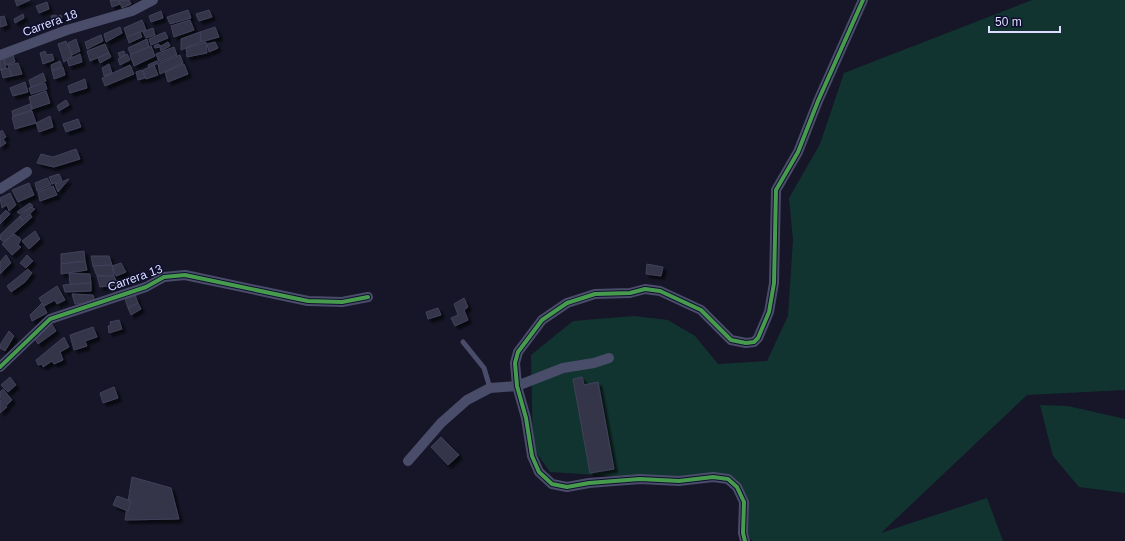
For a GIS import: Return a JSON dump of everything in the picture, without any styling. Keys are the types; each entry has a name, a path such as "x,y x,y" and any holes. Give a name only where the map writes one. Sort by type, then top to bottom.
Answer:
{"street":[{"name":"Carrera 18","path":"0,55 67,30 132,11 153,0"},
{"path":"745,541 744,502 737,487 728,479 713,476 679,481 640,479 589,483 567,487 552,484 540,472 532,456 526,418 517,386 514,363 518,352 542,320 567,303 595,294 630,293 645,289 660,291 701,310 731,340 746,343 754,342 758,338 769,312 774,283 776,190 798,152 818,101 863,0"},
{"path":"0,189 27,172"},
{"name":"Carrera 13","path":"0,367 50,319 146,287 164,276 185,275 308,301 342,302 368,298"},
{"path":"408,461 441,423 466,400 490,388 517,386 563,368 594,363 609,358"}],"lane":[{"path":"463,342 484,368 490,388"}],"green space":[{"path":"1032,0 1125,0 1125,390 1027,395 881,533 987,498 1003,541 752,541 746,531 741,486 709,473 663,479 550,472 533,448 531,355 573,321 634,316 668,320 695,336 718,364 767,361 788,316 793,240 789,198 820,144 844,73"},
{"path":"1040,405 1068,406 1125,419 1125,493 1079,487 1053,456"}],"building":[{"path":"15,0 30,0 17,6"},
{"path":"110,0 119,0 120,4 112,7"},
{"path":"119,0 129,0 131,4 122,8"},
{"path":"47,2 49,9 39,13 36,6"},
{"path":"188,10 191,18 170,24 167,17"},
{"path":"209,10 212,17 199,21 196,14"},
{"path":"161,11 163,18 151,22 149,16"},
{"path":"23,14 24,18 15,23 14,19"},
{"path":"56,15 57,17 61,15 62,18 52,20 51,16"},
{"path":"4,16 7,25 0,27 0,17"},
{"path":"142,20 146,30 127,37 124,28"},
{"path":"190,20 194,30 174,37 171,26"},
{"path":"120,27 122,33 106,42 104,34"},
{"path":"215,27 219,37 201,42 200,32"},
{"path":"153,28 155,35 146,38 143,32"},
{"path":"140,32 142,37 129,43 127,37"},
{"path":"165,32 168,38 151,45 149,39"},
{"path":"200,32 201,42 181,50 181,39"},
{"path":"101,35 103,41 87,49 85,42"},
{"path":"76,39 80,51 72,55 68,43"},
{"path":"147,39 149,47 131,55 128,48"},
{"path":"66,41 72,57 64,62 58,44"},
{"path":"168,42 170,46 161,51 160,47 155,48 154,46 158,44 161,46"},
{"path":"206,42 207,53 187,57 186,48"},
{"path":"215,42 218,48 209,52 207,44"},
{"path":"105,44 109,53 90,61 87,51"},
{"path":"151,46 155,56 134,66 130,55"},
{"path":"174,47 177,55 159,62 156,54"},
{"path":"45,51 47,55 52,54 54,60 43,64 40,53"},
{"path":"124,51 125,55 120,58 118,53"},
{"path":"109,53 111,57 100,63 98,58"},
{"path":"80,54 82,62 69,66 67,60"},
{"path":"127,54 130,60 120,65 118,59"},
{"path":"13,55 15,62 6,65 4,59"},
{"path":"180,55 183,63 160,74 158,64"},
{"path":"3,59 6,68 0,70 0,60"},
{"path":"60,61 62,66 52,71 51,65"},
{"path":"157,61 158,63 149,68 148,65"},
{"path":"18,63 22,74 12,76 8,65"},
{"path":"109,64 112,73 104,76 102,68"},
{"path":"184,64 188,74 168,82 165,72"},
{"path":"130,65 134,74 105,86 102,78"},
{"path":"154,65 158,75 146,79 143,70"},
{"path":"63,67 65,75 54,79 52,71"},
{"path":"9,68 12,76 3,78 1,70"},
{"path":"142,70 145,78 138,80 136,72"},
{"path":"43,73 46,81 31,87 29,80"},
{"path":"85,79 87,88 70,93 68,86"},
{"path":"25,82 28,92 13,96 10,88"},
{"path":"45,83 47,89 31,94 29,88"},
{"path":"46,91 50,103 32,109 29,97"},
{"path":"66,100 69,105 59,111 57,106"},
{"path":"30,104 32,110 13,116 12,111"},
{"path":"32,111 36,123 15,129 12,117"},
{"path":"50,116 53,127 39,132 36,123"},
{"path":"78,119 81,127 66,132 63,124"},
{"path":"2,130 6,137 3,139 6,143 0,147 0,132"},
{"path":"76,149 80,159 54,167 37,163 41,154 53,157"},
{"path":"59,174 62,180 52,184 49,177"},
{"path":"47,178 51,185 37,191 35,183"},
{"path":"69,179 58,192 55,184"},
{"path":"29,183 34,195 18,202 12,190"},
{"path":"53,186 57,195 40,201 38,192"},
{"path":"10,193 16,205 9,211 7,205 2,208 0,198"},
{"path":"30,203 33,206 20,214 17,212"},
{"path":"31,207 35,209 22,221 20,216"},
{"path":"6,210 10,214 0,224 0,216"},
{"path":"30,214 32,217 4,242 0,239 0,235 20,216 22,221"},
{"path":"35,231 40,239 29,249 22,241"},
{"path":"14,234 21,239 18,245 21,247 12,255 2,244"},
{"path":"84,251 85,261 61,264 61,254"},
{"path":"6,255 11,263 0,274 0,262"},
{"path":"27,255 33,261 26,268 20,263"},
{"path":"91,256 109,256 112,265 93,266"},
{"path":"85,261 87,270 61,274 61,264"},
{"path":"121,263 126,272 116,276 112,266"},
{"path":"647,264 663,267 661,276 646,274"},
{"path":"112,265 114,276 97,276 93,266"},
{"path":"28,269 32,273 25,282 11,292 7,286"},
{"path":"69,273 90,274 91,283 70,284"},
{"path":"97,276 114,276 118,285 100,287"},
{"path":"91,283 91,291 65,292 63,285"},
{"path":"57,286 65,300 57,304 55,300 44,306 39,298"},
{"path":"72,294 93,295 95,303 75,304"},
{"path":"135,295 138,303 128,308 125,299"},
{"path":"464,298 468,307 464,310 468,320 455,326 451,318 458,315 454,304"},
{"path":"42,303 47,313 32,321 30,315"},
{"path":"138,303 141,309 131,315 128,308"},
{"path":"438,308 441,315 428,319 426,312"},
{"path":"119,320 122,329 109,333 108,326 111,325 110,322"},
{"path":"51,323 56,331 38,344 34,337"},
{"path":"93,327 97,337 85,341 87,346 74,350 70,335"},
{"path":"9,331 14,336 5,351 0,348 0,345"},
{"path":"64,337 69,347 60,352 63,360 54,364 52,361 43,367 42,364 38,365 36,360"},
{"path":"10,377 16,385 8,392 1,385"},
{"path":"582,377 584,385 598,382 614,469 590,473 573,379"},
{"path":"114,387 118,398 103,403 100,393"},
{"path":"3,389 12,400 7,405 0,397 0,392"},
{"path":"0,399 7,407 0,413"},
{"path":"441,437 459,455 448,465 431,447"},
{"path":"132,477 171,488 179,519 125,520"},
{"path":"117,496 131,501 128,511 113,505"}],"cycle path":[{"path":"745,541 743,533 744,502 737,487 728,479 713,477 679,481 640,479 589,483 567,487 552,484 539,472 532,456 526,418 517,386 515,363 518,352 542,320 567,303 595,294 630,293 645,289 660,291 701,310 731,340 746,343 754,342 758,338 769,312 774,283 776,190 798,152 818,101 863,0"},
{"path":"0,367 50,319 146,287 164,277 185,275 308,301 342,302 368,297"}]}
